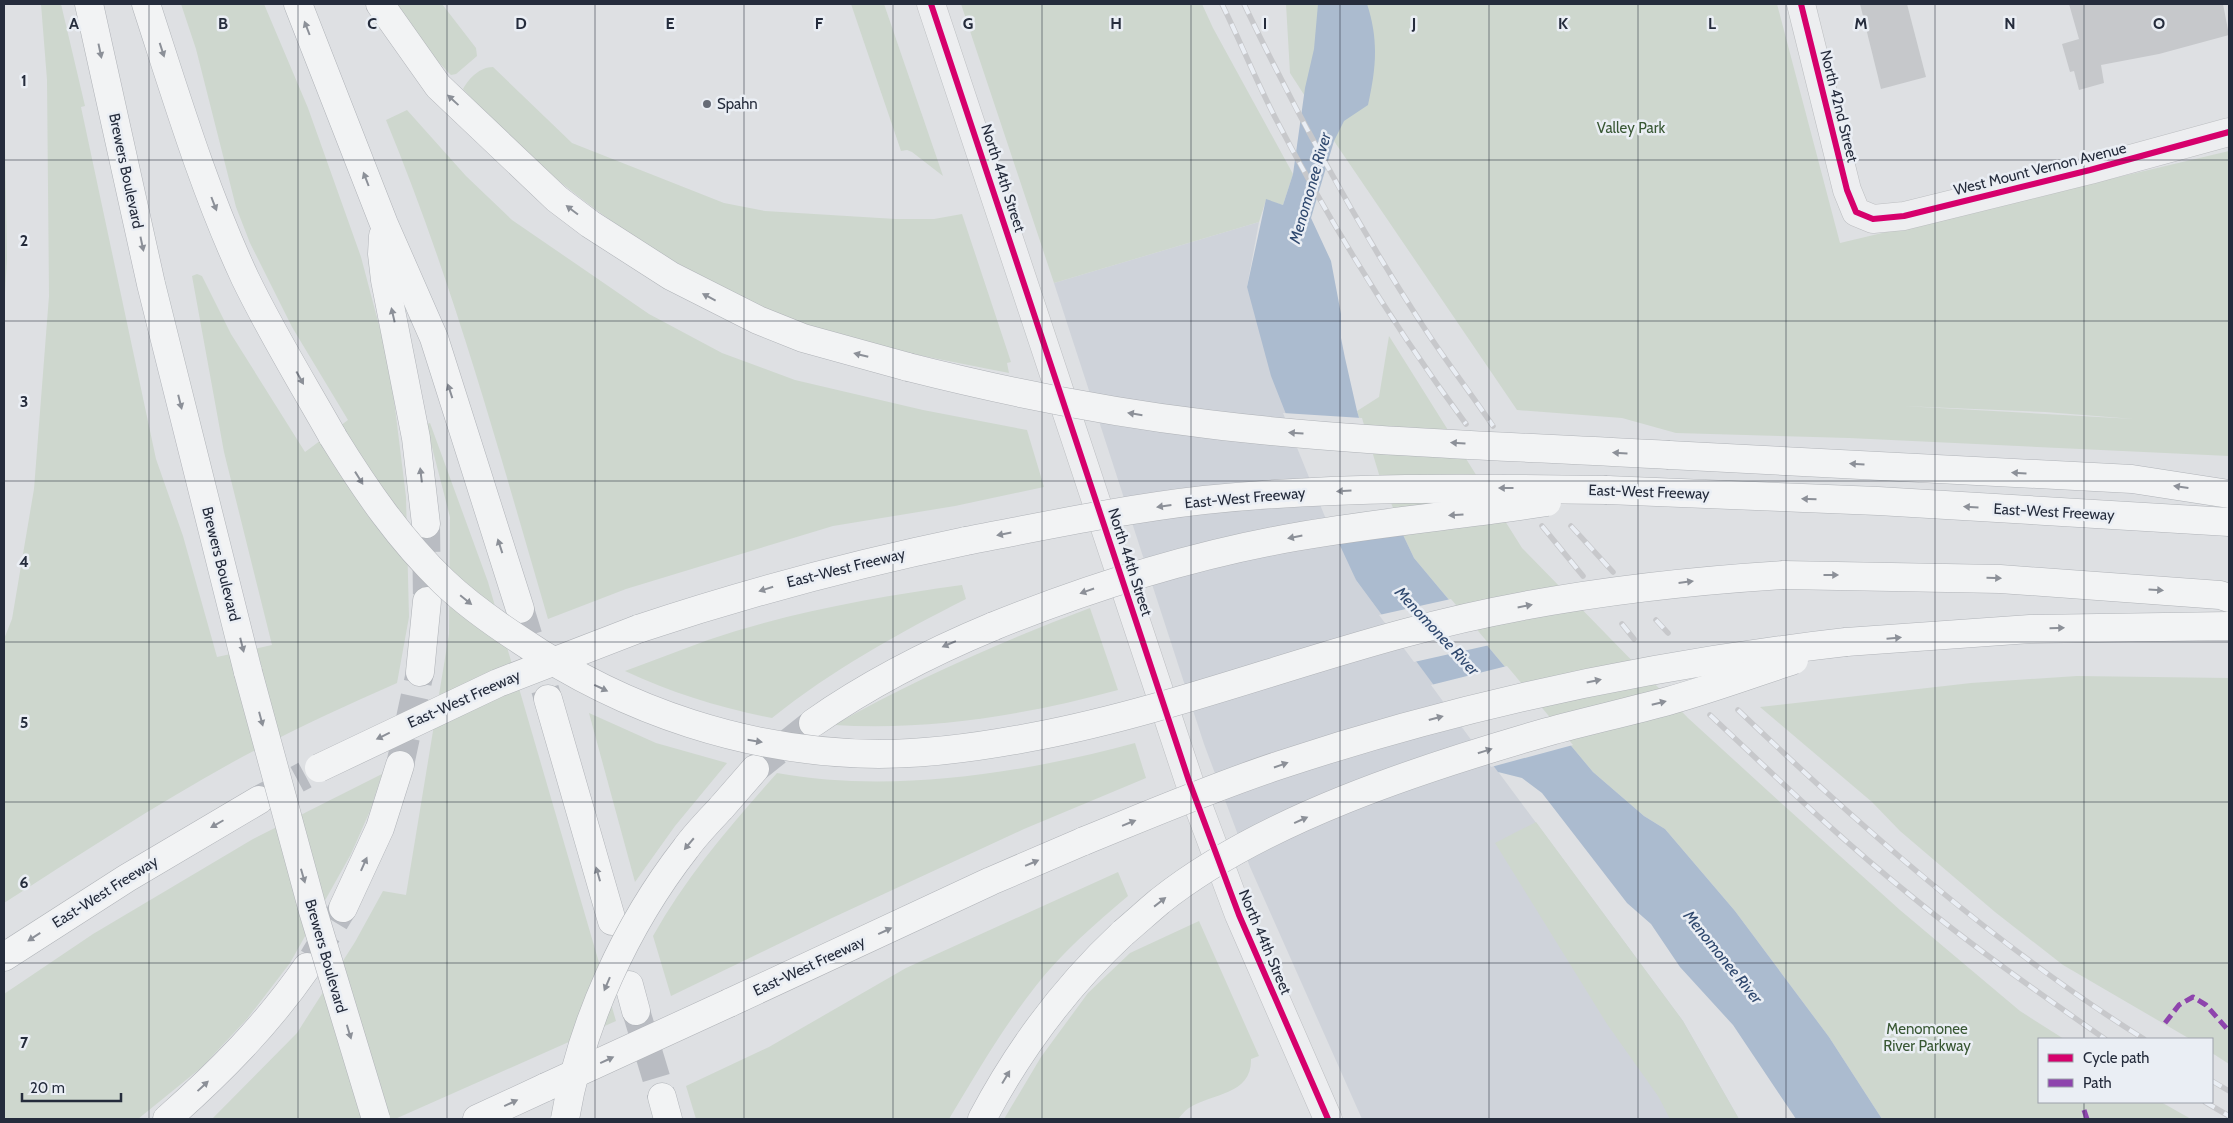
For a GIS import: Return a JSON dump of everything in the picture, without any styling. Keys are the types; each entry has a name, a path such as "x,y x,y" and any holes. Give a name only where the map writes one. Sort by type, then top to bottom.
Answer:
{"highway":[{"name":"Brewers Boulevard","path":"89,4 151,284 248,672 313,910 376,1119"},
{"path":"146,4 188,130 223,226 246,278 276,336 333,437 363,484 400,534 445,582 496,624 552,662 600,688 677,721 746,740 813,751 881,754 954,748 1036,736 1098,723 1170,704 1398,635 1478,616 1624,589 1701,580 1782,575 2000,579 2220,595 2229,598"},
{"path":"298,4 384,224 434,338 520,609"},
{"path":"380,4 438,86 557,198 590,224 671,276 758,320 837,349 1025,395 1208,424 1354,437 1669,456 2132,479 2229,494"},
{"path":"384,224 382,254 384,272 416,438 426,524"},
{"name":"East-West Freeway","path":"312,772 436,710 498,683 638,629 772,586 841,568 966,541 1124,512 1203,500 1277,494 1434,488 1607,490 1897,502 2229,522"},
{"path":"813,723 889,674 937,649 1106,584 1229,551 1356,526 1416,518 1479,513 1607,490"},
{"path":"420,672 427,601"},
{"name":"East-West Freeway","path":"477,1119 991,881 1084,841 1210,790 1278,766 1431,719 1514,698 1670,666 1753,653 1846,642 2030,629 2229,626"},
{"path":"982,1119 1035,1031 1094,960 1161,900 1250,844 1356,796 1480,752 1668,701 1846,642"},
{"path":"548,699 612,921"},
{"path":"343,908 380,828 400,765"},
{"path":"565,1119 576,1068 591,1022 634,928 658,887 686,847 756,769"},
{"name":"East-West Freeway","path":"4,956 127,878 259,800"},
{"path":"167,1119 232,1059 266,1021 307,967"},
{"path":"629,985 636,1011"}],"street":[{"name":"North 44th Street","path":"931,4 1192,790 1239,915 1328,1119"},
{"name":"North 42nd Street","path":"1801,4 1847,190 1856,212"},
{"name":"West Mount Vernon Avenue","path":"1856,212 1873,219 1904,216 2090,170 2229,132"}],"shaded area":[{"path":"1259,222 1247,287 1356,580 1683,1021 1739,1119 1362,1119 1250,867 1204,744 1054,283"}],"green space":[{"path":"41,4 61,4 85,106 81,107 156,459 183,536 217,657 272,645 224,452 192,276 197,274 202,276 231,334 305,452 348,420 292,327 250,243 236,207 196,49 181,4 264,4 308,108 361,257 390,367 406,497 409,617 397,683 273,741 204,778 4,903 4,639 12,619 34,489 49,296 47,80"},
{"path":"398,4 442,4 476,48 477,56 456,74 451,75 412,32 400,13"},
{"path":"851,4 884,4 943,176 912,152 907,150 901,151"},
{"path":"961,4 1202,4 1213,28 1293,174 1283,205 1266,200 1259,222 1054,283"},
{"name":"Valley Park","path":"1286,4 1777,4 1840,243 2229,151 2229,456 1849,438 1676,433 1622,418 1517,410 1290,73","holes":["1903,406 2045,412 2134,419"]},
{"path":"488,67 493,67 572,143 724,203 765,211 896,219 934,219 962,214 1011,362 1007,363 1009,373 889,348 817,329 735,294 687,268 617,225 584,201 521,148 463,89 475,74"},
{"path":"4,84 7,259 4,310"},
{"path":"407,110 466,176 512,220 649,314 722,353 795,380 923,410 1027,430 1044,487 955,506 833,526 626,589 548,619 493,430 454,305 433,243 386,120"},
{"name":"Menomonee River Parkway","path":"1389,336 1522,548 1688,718 1780,802 1900,910 2020,1011 2062,1038 2038,1038 2038,1103 2163,1103 2191,1119 1882,1119 1829,1037 1735,911 1665,829 1644,816 1593,772 1414,558 1378,482 1357,411 1379,397"},
{"path":"430,423 488,582 616,1021 395,1119 212,1119 297,1033 355,942 383,891 406,895 449,634 450,517 426,424"},
{"path":"962,585 966,599 842,668 772,718 734,710 697,699 625,671 708,640 770,621 865,600"},
{"path":"1090,608 1118,690 1048,707 977,719 906,726 834,725 896,692 960,662"},
{"path":"2077,676 2229,678 2229,1064 2213,1054 2213,1038 2188,1038 2063,965 1995,912 1900,831 1872,802 1760,707 1971,683"},
{"path":"589,713 656,743 727,763 675,826 635,882"},
{"path":"1135,743 1146,778 1024,829 832,918 671,996 653,936 695,871 777,773 821,779 912,781 1003,771 1092,754"},
{"path":"382,774 370,811 351,854 290,963 247,1019 202,1067 138,1119 4,1119 4,994 93,934 253,839"},
{"path":"1536,822 1683,1021 1739,1119 1670,1119 1658,1096 1607,1024 1495,843"},
{"path":"1118,872 1128,896 1091,928 1045,974 1000,1035 949,1119 696,1119 686,1086 769,1047 906,968"},
{"path":"1199,921 1259,1056 1251,1059 1250,1071 1245,1080 1229,1091 1189,1108 1178,1119 1004,1119 1041,1057 1088,993 1130,953"}],"water":[{"name":"Menomonee River","path":"1318,4 1367,4 1371,17 1375,54 1368,105 1344,121 1334,141 1311,218 1331,261 1341,314 1341,338 1345,358 1357,411 1378,482 1414,558 1593,772 1644,816 1665,829 1735,911 1829,1037 1882,1119 1796,1119 1733,1025 1680,967 1651,924 1627,903 1542,793 1522,778 1498,772 1356,580 1325,513 1271,376 1247,287 1266,199 1283,205 1293,174 1305,88 1314,49"}],"pier":[{"path":"1283,413 1362,418 1381,481 1405,534 1336,544"},
{"path":"1451,599 1490,645 1414,662 1379,615"},
{"path":"1507,666 1573,745 1491,767 1431,685"}],"building":[{"path":"1860,4 1907,4 1926,77 1881,89"},
{"path":"2069,4 2223,4 2229,35 2159,54 2101,65 2104,83 2079,90 2074,71 2070,72 2062,44 2079,39"}],"tunnel":[{"path":"426,524 427,601"},
{"path":"520,609 548,699"},
{"path":"400,765 420,672"},
{"path":"755,769 813,723"},
{"path":"260,799 305,775"},
{"path":"313,958 343,908"},
{"path":"636,1011 662,1097"}],"railway":[{"path":"1222,4 1270,107 1342,238 1414,351 1466,424"},
{"path":"1244,4 1306,128 1374,248 1431,339 1493,426"},
{"path":"1542,526 1583,576"},
{"path":"1571,526 1613,572"},
{"path":"1656,620 1668,633"},
{"path":"1622,624 1634,639"},
{"path":"1738,710 1883,843 1933,885 2036,965 2142,1038"},
{"path":"1710,715 1808,807 1884,874 1982,951 2104,1038"},
{"path":"2213,1082 2229,1091"},
{"path":"2207,1103 2229,1116"}],"marked path":[{"path":"2165,1023 2179,1005 2193,997 2206,1005 2229,1031"},
{"path":"2084,1110 2087,1119"}],"cycle path":[{"path":"931,4 1189,781 1239,915 1328,1119"},
{"path":"1801,4 1847,190 1856,212 1873,219 1904,216 2090,170 2229,132"}],"place":[{"name":"Spahn","path":"707,104"}]}
